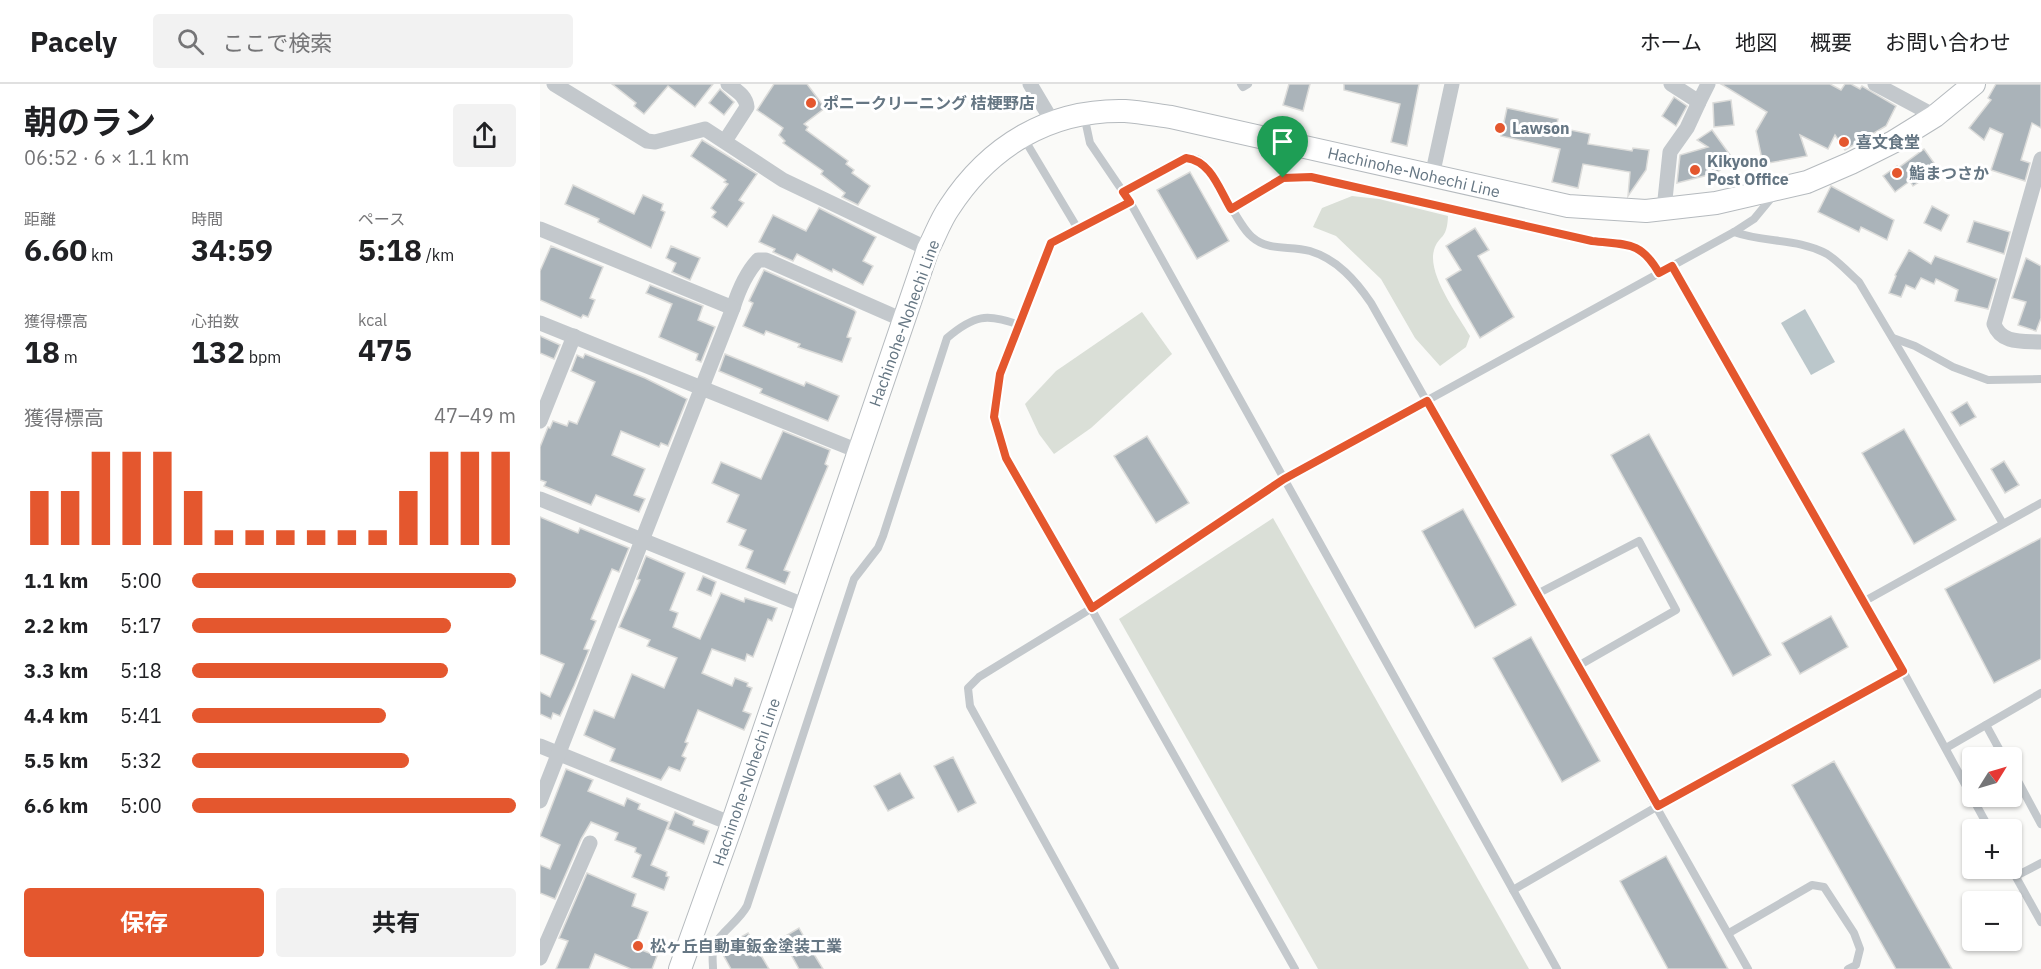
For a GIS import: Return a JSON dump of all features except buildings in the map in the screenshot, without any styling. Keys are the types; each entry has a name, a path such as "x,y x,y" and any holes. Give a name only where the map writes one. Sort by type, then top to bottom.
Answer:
{"main road":[{"name":"Hachinohe-Nohechi Line","path":"680,969 732,824 928,249 948,210 971,178 993,156 1022,136 1052,121 1084,114 1125,111 1171,117 1568,206 1646,211 1716,203 1807,182 1893,142 1935,116 1974,84"}],"street":[{"path":"554,84 647,141 655,142 705,129 783,180 928,249"},
{"path":"725,141 747,107 747,101 728,84"},
{"path":"1432,176 1452,84"},
{"path":"1671,84 1699,102"},
{"path":"1664,209 1670,152 1687,128 1707,84"},
{"path":"1875,84 1935,116"},
{"path":"1036,87 1052,121"},
{"path":"2041,159 1994,324 1997,333 2008,340 2041,342"},
{"path":"540,229 733,308"},
{"path":"540,801 702,390 737,295 753,266 758,260 765,260 903,320"},
{"path":"540,323 858,451"},
{"path":"540,421 574,336"},
{"path":"540,499 806,606"},
{"path":"540,746 732,824"},
{"path":"540,958 590,843"}],"lane":[{"path":"1241,84 1243,87 1248,84"},
{"path":"1084,114 1090,143 1130,202 1557,969"},
{"path":"1022,136 1078,229"},
{"path":"1123,192 1186,158 1198,159 1208,168 1243,228 1255,240 1269,246 1310,251 1334,263 1353,277 1371,303 1427,401 1658,806 1748,969"},
{"path":"1231,209 1283,178 1311,177 1592,241 1635,246 1645,252 1659,273"},
{"path":"1112,967 970,706 968,688 979,677 1092,608 1284,479 1734,232 1754,219 1780,189"},
{"path":"1130,202 1051,243 1000,374 994,417 1006,458 1295,969"},
{"path":"1734,232 1751,238 1789,241 1826,254 1859,282 2002,522"},
{"path":"1672,266 1903,671 1984,819"},
{"path":"713,969 712,953 716,943 741,917 747,906 854,579 878,548 883,536 947,338 969,322 983,318 996,317 1019,325"},
{"path":"1893,338 1915,346 1953,367 1989,380 2041,379"},
{"path":"1863,602 2002,522 2041,503"},
{"path":"1537,594 1639,541 1676,610 1578,666"},
{"path":"1513,890 1658,806 1903,671"},
{"path":"1946,748 2041,693"},
{"path":"1986,725 1998,747"},
{"path":"2022,789 2041,824"},
{"path":"2022,869 2041,863"},
{"path":"2018,879 2041,922"},
{"path":"1729,933 1812,885 1824,887 1854,933 1860,949 1856,965 1848,969"}],"shaded area":[{"path":"1352,196 1379,199 1448,216 1446,230 1434,250 1435,271 1445,294 1470,336 1466,347 1440,366 1415,338 1381,279 1336,236 1313,227 1322,208"},
{"path":"1805,309 1835,362 1811,375 1781,323"},
{"path":"1142,312 1172,354 1091,428 1054,454 1039,434 1025,404 1056,371"},
{"path":"1273,518 1529,969 1318,969 1119,619"}],"place":[{"name":"ポニークリーニング 桔梗野店","path":"811,103"},
{"name":"Lawson","path":"1500,128"},
{"name":"喜文食堂","path":"1844,142"},
{"name":"Kikyono Post Office","path":"1695,170"},
{"name":"鮨まつさか","path":"1897,173"},
{"name":"松ヶ丘自動車鈑金塗装工業","path":"638,946"}],"route":[{"path":"1186,158 1198,159 1208,168 1231,209 1283,178 1311,177 1592,241 1635,246 1645,252 1659,273 1672,266 1903,671 1658,806 1427,401 1284,479 1092,608 1006,458 994,417 1000,374 1051,243 1130,202 1123,192 1186,158"}]}
